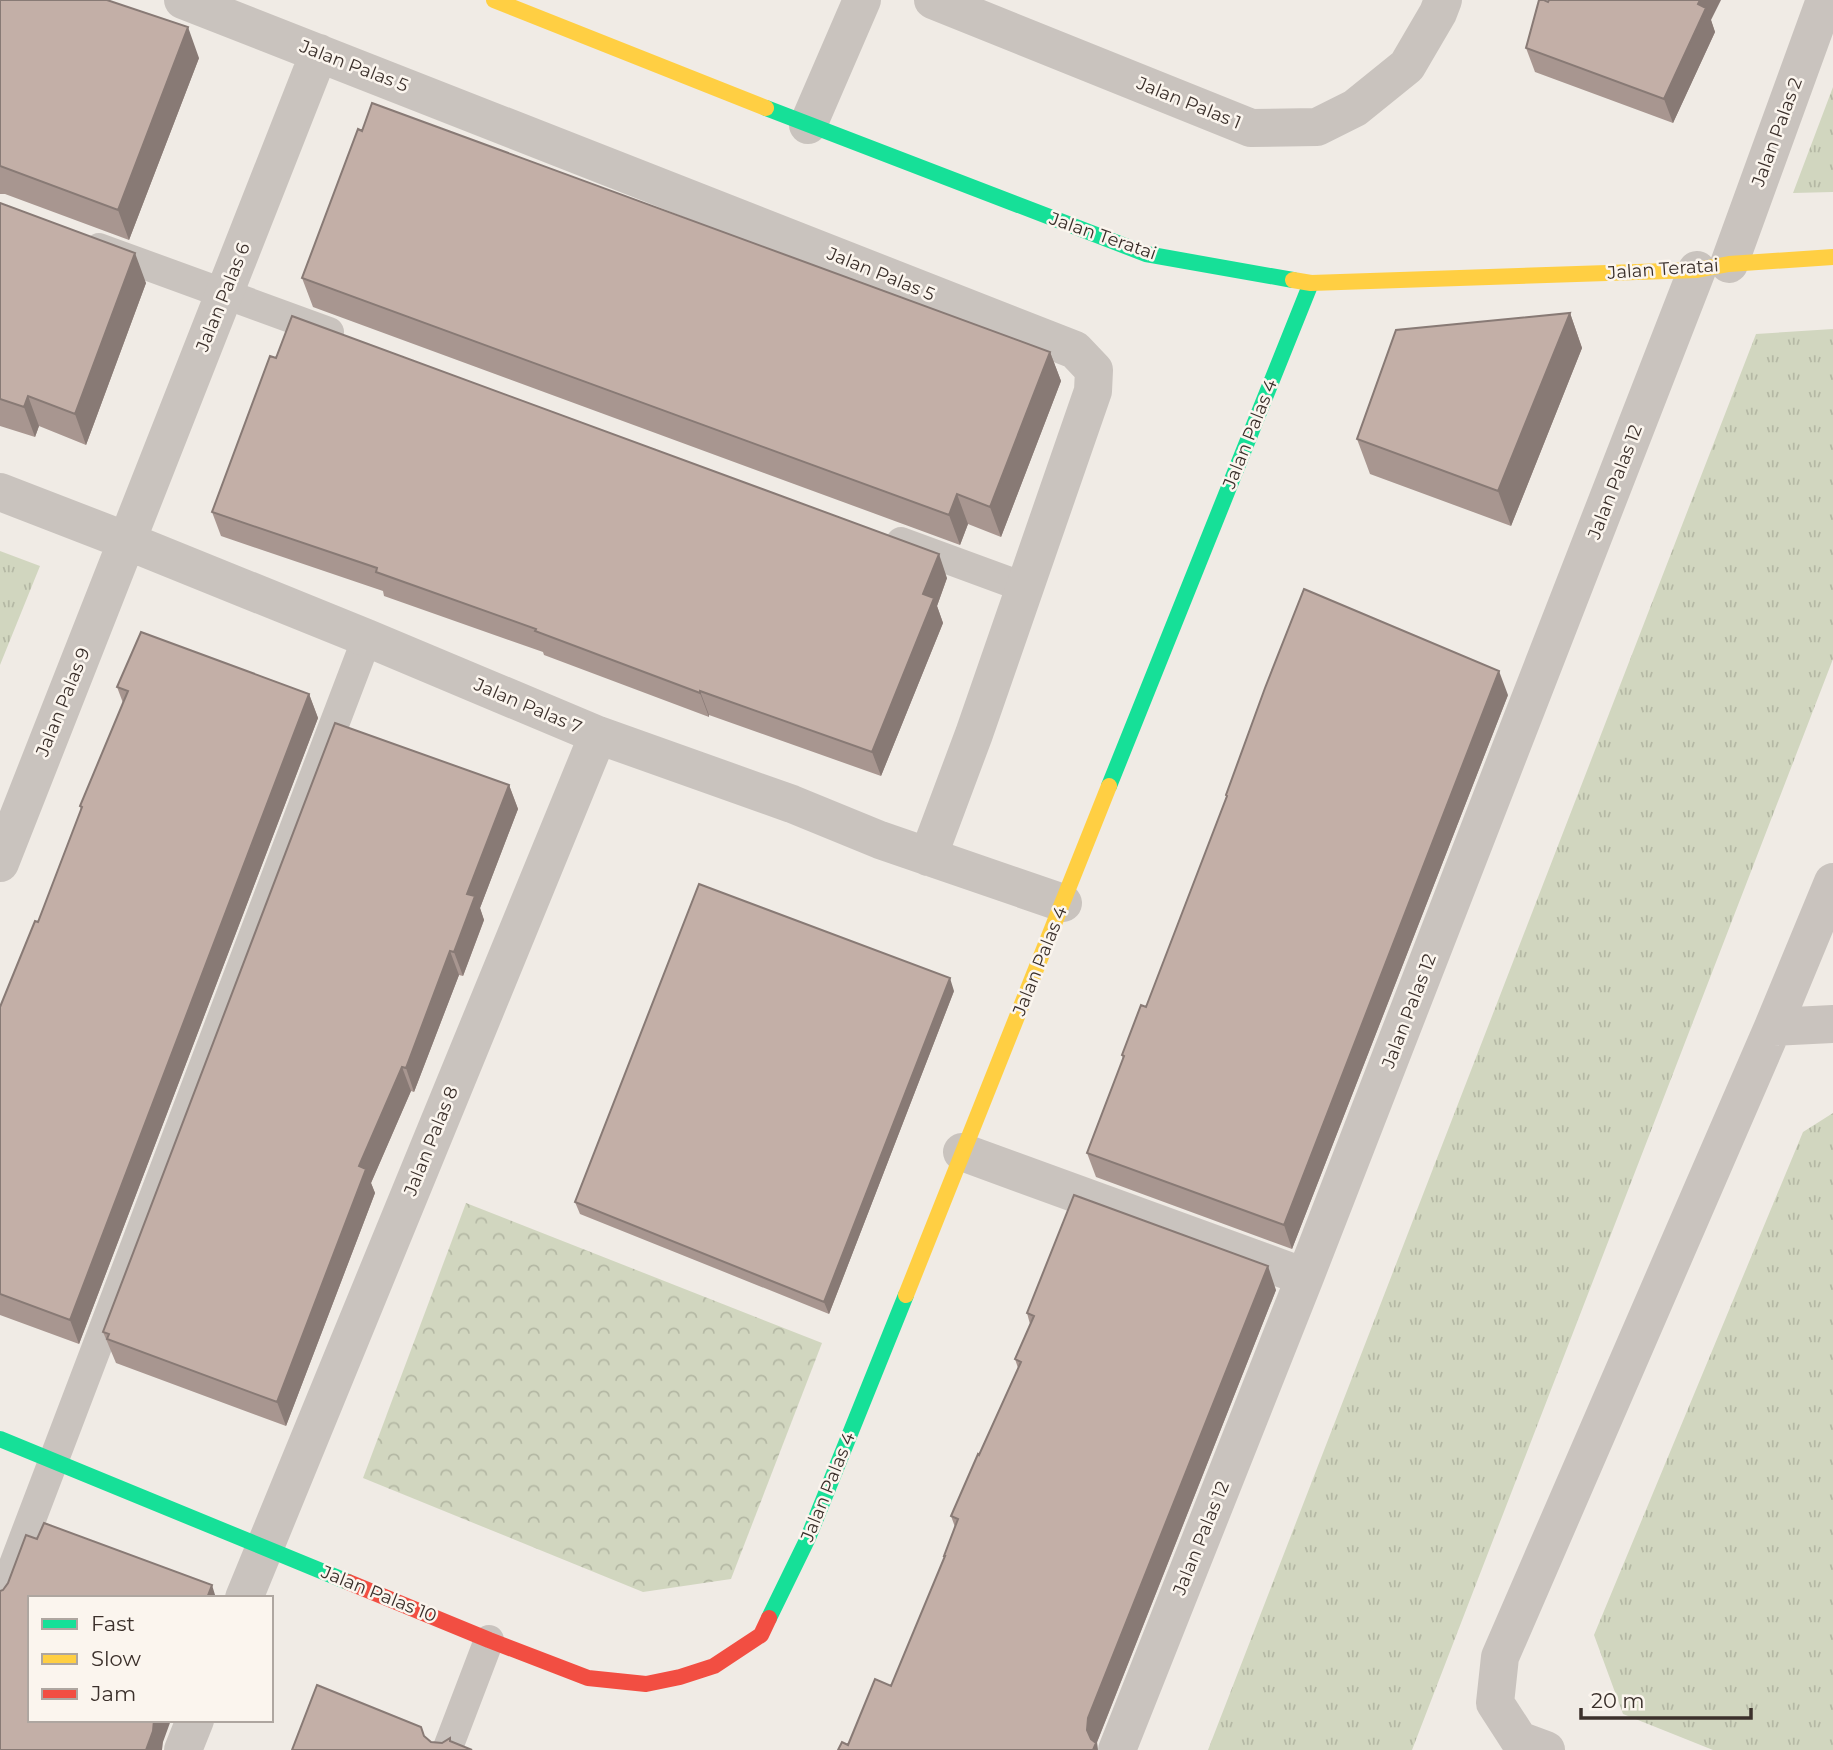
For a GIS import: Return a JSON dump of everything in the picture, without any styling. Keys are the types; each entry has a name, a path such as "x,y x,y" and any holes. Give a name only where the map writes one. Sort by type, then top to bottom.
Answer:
{"street":[{"name":"Jalan Palas 5","path":"183,0 1075,350 1094,370 1093,391 1026,588 928,857"},
{"name":"Jalan Teratai","path":"494,0 808,125 1146,254 1311,283 1713,267 1833,257"},
{"path":"808,125 862,0"},
{"name":"Jalan Palas 1","path":"933,0 1251,128 1317,127 1355,108 1407,66 1443,0"},
{"name":"Jalan Palas 2","path":"1713,267 1825,0"},
{"name":"Jalan Palas 6","path":"127,541 320,52"},
{"name":"Jalan Palas 12","path":"1117,1750 1713,267"},
{"name":"Jalan Palas 4","path":"761,1635 808,1538 1311,283"},
{"name":"Jalan Palas 7","path":"0,492 367,638 598,735 792,804 880,840 1063,903"},
{"name":"Jalan Palas 9","path":"0,863 127,541"},
{"name":"Jalan Palas 8","path":"245,1596 598,735"},
{"path":"1546,1750 1519,1740 1495,1703 1500,1657 1773,1027 1833,882"},
{"path":"1773,1027 1833,1024"},
{"path":"962,1152 1305,1277"},
{"name":"Jalan Palas 10","path":"0,1439 588,1678 646,1684 680,1677 714,1666 761,1635"},
{"path":"183,1750 194,1722"}],"lane":[{"path":"75,239 355,342"},
{"path":"881,535 1026,588"},
{"path":"0,1601 367,638"},
{"path":"447,1750 489,1640"}],"green space":[{"path":"1833,87 1833,192 1793,193"},
{"path":"1833,329 1833,659 1412,1750 1208,1750 1756,334"},
{"path":"0,551 40,566 0,665"},
{"path":"1833,1113 1833,1750 1713,1750 1623,1714 1594,1635 1803,1132"},
{"path":"466,1203 822,1343 731,1579 643,1592 363,1478"}],"building":[{"path":"0,0 107,0 188,27 118,210 0,166"},
{"path":"1539,0 1700,0 1698,4 1706,8 1664,99 1526,48"},
{"path":"372,103 1050,352 990,507 957,494 949,515 302,278 358,129 362,131"},
{"path":"0,203 135,253 75,414 28,396 24,407 0,399"},
{"path":"1570,313 1498,491 1357,439 1396,330"},
{"path":"292,316 939,554 923,594 934,598 872,752 700,693 535,631 536,629 376,572 377,568 212,512 270,356 276,358"},
{"path":"1304,589 1499,671 1284,1225 1087,1153 1141,1005 1146,1007"},
{"path":"141,632 309,694 70,1320 0,1294 0,1007 35,921 38,922 82,807 80,806 128,691 117,687"},
{"path":"335,723 509,785 467,894 475,896 454,952 450,951 406,1068 402,1067 359,1166 366,1169 277,1402 107,1339 109,1334 103,1332"},
{"path":"699,884 950,978 824,1302 575,1202"},
{"path":"1074,1195 1268,1266 1088,1718 1087,1730 1096,1743 1093,1750 838,1750 842,1742 848,1745 875,1679 891,1686 945,1556 958,1519 951,1516 1021,1362 1015,1359 1034,1316 1027,1313"},
{"path":"44,1523 212,1585 208,1596 28,1596 28,1722 154,1722 146,1750 0,1750 0,1591 8,1583 26,1535 37,1539"},
{"path":"317,1685 421,1727 424,1736 431,1742 442,1743 450,1738 450,1741 472,1750 292,1750"}],"traffic: fast":[{"path":"766,108 1146,254 1293,280"},
{"path":"1109,786 1311,283"},
{"path":"769,1618 808,1538 906,1295"},
{"path":"0,1439 348,1582"}],"traffic: slow":[{"path":"494,0 766,108"},
{"path":"1293,280 1311,283 1697,270 1729,264 1833,257"},
{"path":"906,1295 1109,786"}],"traffic: jam":[{"path":"348,1582 588,1678 646,1684 714,1666 761,1635 769,1618"}]}
